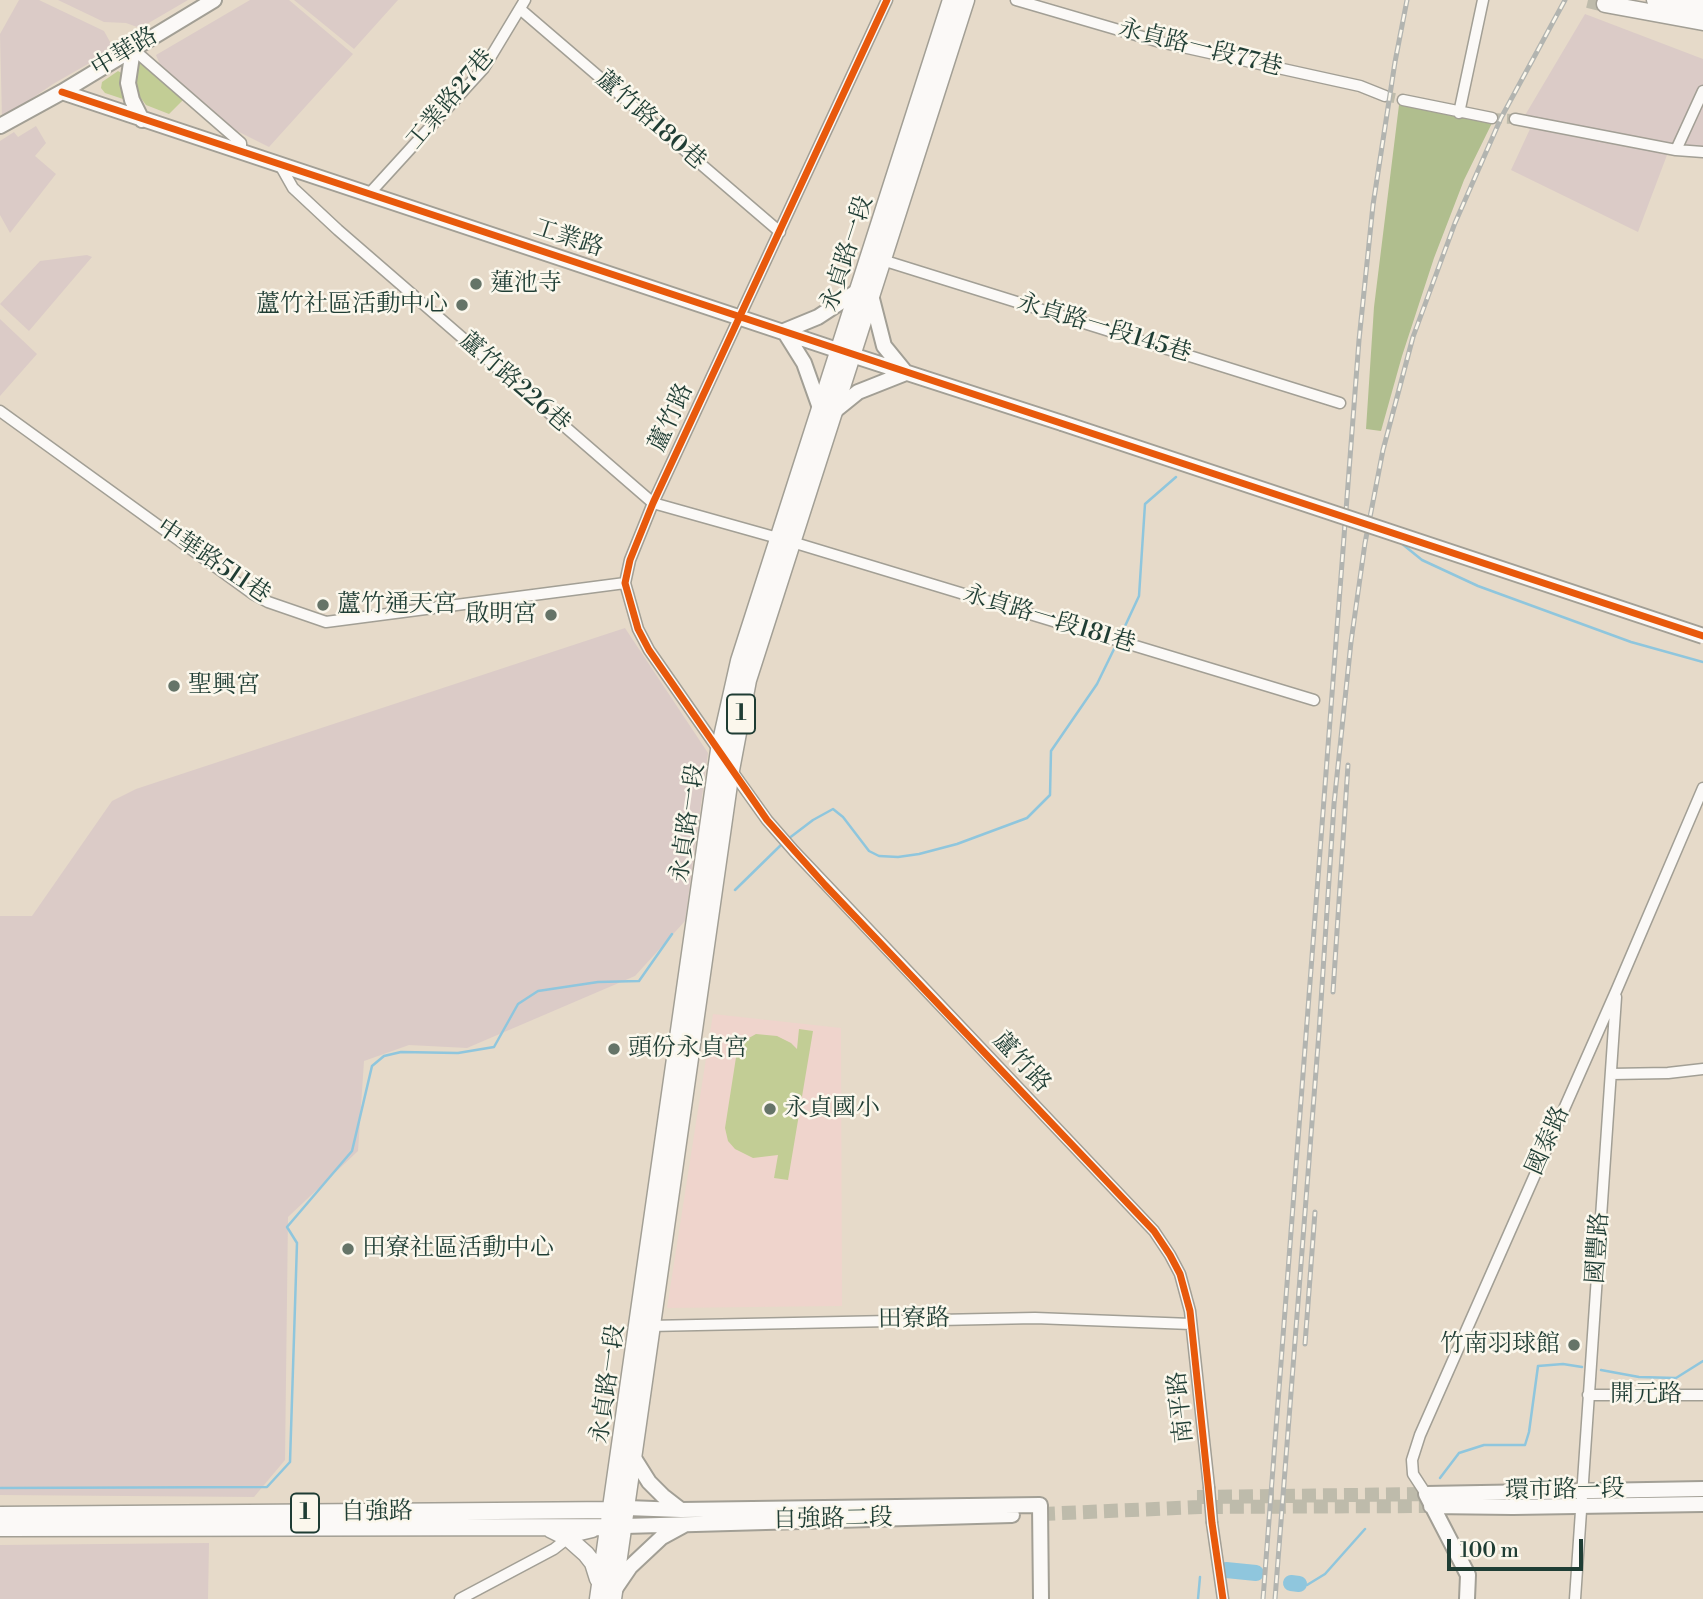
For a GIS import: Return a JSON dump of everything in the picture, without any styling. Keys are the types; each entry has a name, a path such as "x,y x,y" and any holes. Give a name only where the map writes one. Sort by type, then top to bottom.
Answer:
{"main road":[{"name":"永貞路一段","path":"606,1593 625,1526 645,1326 665,1186 731,770 751,670 785,540 864,293 951,0"},
{"name":"永貞路一段","path":"874,257 966,0"},
{"path":"1655,0 1703,7"},
{"path":"1605,4 1703,22"},
{"name":"永貞路一段","path":"665,1186 719,750 739,661 785,540"},
{"name":"永貞路一段","path":"607,1528 645,1326"},
{"name":"自強路","path":"0,1516 610,1511 627,1508"},
{"path":"545,1526 568,1538 586,1554 593,1563 606,1593"},
{"name":"自強路","path":"0,1528 625,1526"},
{"path":"606,1593 607,1528"}],"street":[{"name":"中華路","path":"0,126 62,92 214,0"},
{"name":"蘆竹路","path":"625,583 630,560 653,503 887,0"},
{"name":"永貞路一段77巷","path":"1016,0 1160,42 1360,86 1385,96"},
{"path":"1459,113 1483,0"},
{"name":"蘆竹路180巷","path":"523,5 780,232"},
{"name":"工業路27巷","path":"369,194 484,68 523,5"},
{"path":"133,49 128,83 132,100 142,120"},
{"path":"133,49 241,143 241,153"},
{"path":"1676,150 1703,91"},
{"name":"工業路","path":"62,92 1703,636"},
{"path":"1403,100 1492,118"},
{"path":"1515,119 1676,150 1703,152"},
{"name":"蘆竹路226巷","path":"280,165 293,188 653,503 785,540"},
{"name":"永貞路一段145巷","path":"874,257 1340,403"},
{"path":"864,293 884,346 906,373 858,392 826,411 804,363 784,331 864,293"},
{"name":"中華路511巷","path":"0,411 253,594 268,602 326,621 625,583"},
{"name":"永貞路一段181巷","path":"785,540 1314,700"},
{"path":"625,583 638,629 649,650 731,770"},
{"name":"蘆竹路","path":"731,770 790,847 1154,1231 1180,1274 1191,1324"},
{"name":"國泰路","path":"1429,1500 1413,1474 1412,1460 1420,1435 1703,788"},
{"name":"國豐路","path":"1575,1599 1617,989"},
{"path":"1611,1074 1703,1069"},
{"name":"田寮路","path":"645,1326 1035,1318 1191,1324"},
{"name":"南平路","path":"1191,1324 1212,1523 1223,1599"},
{"name":"開元路","path":"1588,1395 1703,1395"},
{"path":"606,1593 685,1516 649,1482 632,1455"},
{"name":"環市路一段","path":"1429,1500 1583,1490 1703,1489"},
{"path":"1429,1500 1468,1575 1467,1599"},
{"name":"環市路一段","path":"1429,1500 1582,1506 1703,1504"},
{"name":"自強路二段","path":"627,1508 685,1516"},
{"name":"自強路二段","path":"625,1526 685,1516 1040,1509 1041,1599"},
{"path":"460,1599 554,1549 568,1538 607,1528"}],"shaded area":[{"path":"19,0 39,0 104,31 114,49 53,84 2,119 0,34"},
{"path":"58,0 188,0 140,28 126,23 104,22"},
{"path":"250,0 289,0 353,54 269,147 231,128 161,67 156,55"},
{"path":"294,0 398,0 354,49"},
{"path":"1585,14 1703,59 1703,148 1683,146 1667,155 1638,232 1511,170 1530,129 1522,126 1524,117"},
{"path":"36,126 46,143 35,156 56,174 10,233 0,215 0,141 14,132 18,137"},
{"path":"87,255 92,257 29,331 0,304 40,261"},
{"path":"0,319 37,354 0,396"},
{"path":"625,628 708,753 685,921 635,976 467,1048 409,1045 364,1061 358,1151 288,1217 285,1460 254,1497 0,1495 0,916 32,916 112,801 136,789"},
{"name":"永貞國小","path":"713,1014 841,1028 842,1306 667,1308"},
{"path":"209,1543 208,1599 0,1599 0,1545"}],"green space":[{"path":"138,59 184,99 169,114 146,105 134,89"},
{"path":"118,71 125,75 126,100 105,93 101,88 102,82"},
{"path":"1399,105 1492,123 1464,180 1434,258 1381,431 1366,429 1374,307"},
{"path":"799,1029 813,1031 788,1180 774,1178 778,1155 753,1158 735,1149 728,1141 725,1128 737,1051 747,1039 756,1034 777,1036 797,1049"}],"waterway":[{"path":"1119,639 1139,596 1145,504 1176,477"},
{"path":"1401,543 1422,560 1478,586 1631,642 1703,662"},
{"path":"788,839 833,809 843,817 869,851 879,856 898,857 957,844 1027,818 1050,795 1051,751 1097,684 1116,645"},
{"path":"735,890 783,843"},
{"path":"0,1488 267,1487 290,1462 297,1243 287,1227 352,1151 372,1066 384,1056 401,1052 458,1053 494,1047 518,1004 538,991 598,982 639,981 672,934"},
{"path":"1601,1370 1639,1377 1676,1378 1703,1361"},
{"path":"1440,1478 1459,1453 1484,1445 1525,1445 1538,1366 1563,1364 1582,1367"},
{"path":"1307,1585 1325,1574 1365,1529"},
{"path":"1226,1570 1256,1573"},
{"path":"1198,1599 1200,1577"},
{"path":"1291,1583 1299,1584"}],"tunnel":[{"path":"1588,0 1605,4"},
{"path":"1385,96 1403,100"},
{"path":"1492,118 1515,119"},
{"path":"1197,1497 1426,1494"},
{"path":"1041,1514 1200,1507 1431,1506"}],"railway":[{"path":"1263,1599 1359,340 1373,205 1407,0"},
{"path":"1275,1599 1334,804 1351,642 1365,543 1383,450 1413,337 1455,223 1501,118 1565,0"},
{"path":"1333,992 1348,765"},
{"path":"1305,1344 1315,1212"}],"cycle path":[{"path":"887,0 653,503 630,560 625,583 638,629 649,650 767,820 825,885 1154,1231 1170,1255 1180,1274 1190,1311 1212,1523 1223,1599"},
{"path":"62,92 1703,636"}],"place":[{"name":"蓮池寺","path":"476,284"},
{"name":"蘆竹社區活動中心","path":"462,305"},
{"name":"蘆竹通天宮","path":"323,605"},
{"name":"啟明宮","path":"551,615"},
{"name":"聖興宮","path":"174,686"},
{"name":"頭份永貞宮","path":"614,1049"},
{"name":"永貞國小","path":"770,1109"},
{"name":"田寮社區活動中心","path":"348,1249"},
{"name":"竹南羽球館","path":"1574,1345"}]}
